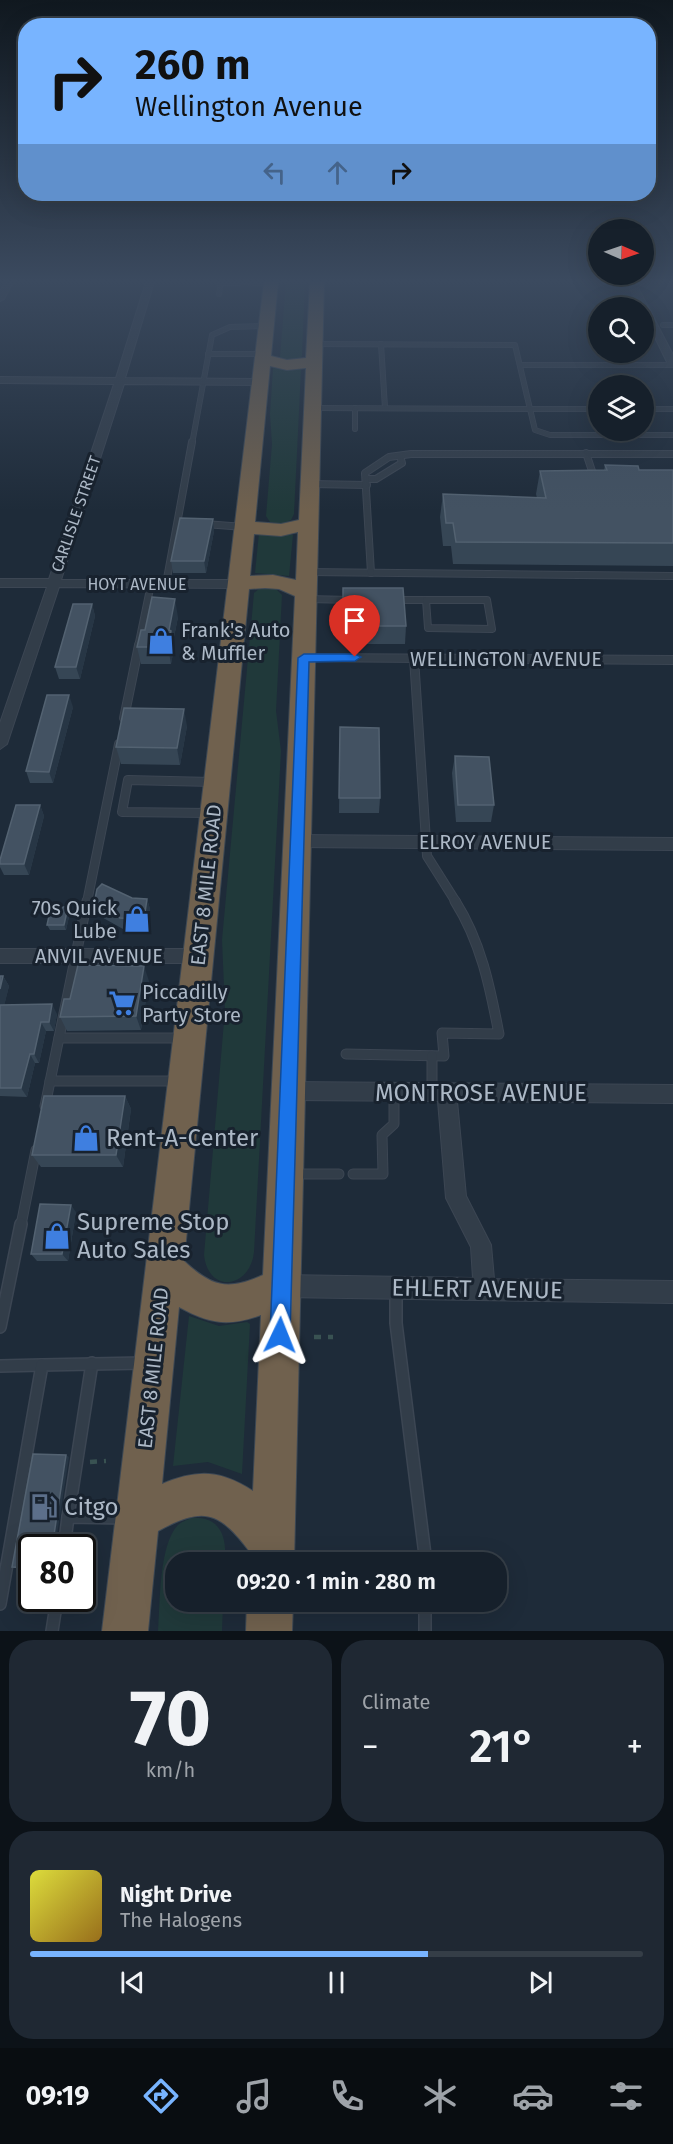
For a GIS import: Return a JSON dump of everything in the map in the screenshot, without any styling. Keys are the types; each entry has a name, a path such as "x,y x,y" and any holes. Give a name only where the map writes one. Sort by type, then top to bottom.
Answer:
{"highway":[{"name":"EAST 8 MILE ROAD","path":"125,1631 263,358"},
{"path":"266,358 287,365 302,358"},
{"path":"272,1552 314,358"},
{"path":"244,527 281,530 308,524"},
{"path":"238,584 276,580 306,588"},
{"path":"164,1268 186,1289 213,1304 240,1304 282,1286"},
{"path":"137,1519 177,1498 194,1493 210,1493 224,1497 255,1520 271,1552"},
{"path":"269,1631 270,1612"}],"street":[{"name":"CARLISLE STREET","path":"0,744 127,358"},
{"path":"0,380 260,382"},
{"name":"HOYT AVENUE","path":"0,583 238,584"},
{"name":"WELLINGTON AVENUE","path":"304,658 673,660"},
{"name":"ELROY AVENUE","path":"297,841 673,844"},
{"name":"ANVIL AVENUE","path":"0,956 198,956"},
{"name":"MONTROSE AVENUE","path":"288,1092 673,1094"},
{"path":"440,1092 456,1198 481,1245 484,1289"},
{"name":"EHLERT AVENUE","path":"282,1286 673,1292"}],"lane":[{"path":"166,584 207,358"},
{"path":"382,358 385,408"},
{"path":"518,358 535,430 550,435 673,435"},
{"path":"520,365 673,364"},
{"path":"313,408 588,409"},
{"path":"355,408 355,429"},
{"path":"654,409 673,410"},
{"path":"586,453 593,477 605,477"},
{"path":"371,573 365,473 389,457 411,454 673,454"},
{"path":"309,484 367,482 402,463 400,456"},
{"path":"177,524 189,524"},
{"path":"200,524 244,527"},
{"path":"306,588 371,573 673,576"},
{"path":"123,723 151,584"},
{"path":"306,588 358,600"},
{"path":"381,600 426,600 487,600 492,629 428,628 426,600"},
{"path":"346,1054 444,1056 442,1033 499,1034 489,979 470,923 428,856 414,658"},
{"path":"43,1116 121,735"},
{"path":"213,813 122,813 128,780 217,782"},
{"path":"59,1038 189,1038"},
{"path":"432,1056 440,1092"},
{"path":"50,1081 184,1082"},
{"path":"353,1174 383,1174 382,1135 394,1124 394,1092"},
{"path":"0,1326 38,1139"},
{"path":"286,1173 339,1174"},
{"path":"396,1288 396,1323 425,1552"},
{"path":"66,1534 92,1363"},
{"path":"0,1366 153,1363"},
{"path":"0,1604 42,1365"},
{"path":"68,1517 137,1519"},
{"path":"52,1631 55,1612"},
{"path":"425,1612 425,1631"}],"path":[{"path":"314,1337 333,1337"},
{"path":"87,1462 106,1461"}],"green space":[{"path":"282,358 299,358 291,361"},
{"path":"273,368 301,370 294,514 291,520 282,524 270,522 266,516 272,444 270,414"},
{"path":"259,533 293,535 289,576 255,573"},
{"path":"274,587 282,595 276,711 281,751 254,1252 245,1274 229,1282 221,1281 213,1276 207,1268 204,1255 225,1010 222,940 254,593 260,588"},
{"path":"189,1316 219,1326 247,1322 250,1324 242,1474 208,1462 173,1466"},
{"path":"191,1518 201,1518 215,1525 223,1537 225,1552 166,1552 172,1534 182,1522"},
{"path":"165,1555 165,1612 223,1612 222,1631 158,1631"}],"building":[{"path":"605,465 638,466 639,470 673,470 673,543 456,542 453,523 446,523 443,494 546,498 540,471 607,470"},
{"path":"180,518 213,519 204,561 171,561"},
{"path":"343,588 403,588 406,626 343,626"},
{"path":"152,597 175,599 168,647 137,647 141,630 145,630"},
{"path":"73,604 92,604 76,667 55,667"},
{"path":"47,695 69,695 49,772 26,771"},
{"path":"124,708 184,709 177,748 116,747"},
{"path":"340,727 379,728 380,798 339,798"},
{"path":"455,756 489,757 494,805 458,805"},
{"path":"16,805 40,805 24,864 0,864 0,860"},
{"path":"102,884 132,898 147,899 144,919 120,918 94,904 97,889"},
{"path":"51,907 68,907 64,925 47,925"},
{"path":"78,965 144,966 136,1016 60,1017 64,999 70,999"},
{"path":"52,1004 49,1022 41,1022 34,1054 30,1054 21,1088 0,1088 0,1005"},
{"name":"Rent-A-Center","path":"44,1096 125,1096 116,1155 32,1155"},
{"path":"40,1204 71,1205 62,1254 31,1254"},
{"path":"33,1454 66,1455 54,1534 18,1534"},
{"path":"18,1535 18,1567 12,1567"}],"place":[{"name":"Frank's Auto & Muffler","path":"161,641"},
{"name":"70s Quick Lube","path":"137,919"},
{"name":"Piccadilly Party Store","path":"122,1003"},
{"name":"Rent-A-Center","path":"86,1138"},
{"name":"Supreme Stop Auto Sales","path":"57,1236"},
{"name":"Citgo","path":"44,1507"}],"route":[{"path":"280,1335 304,658 355,657"}]}
